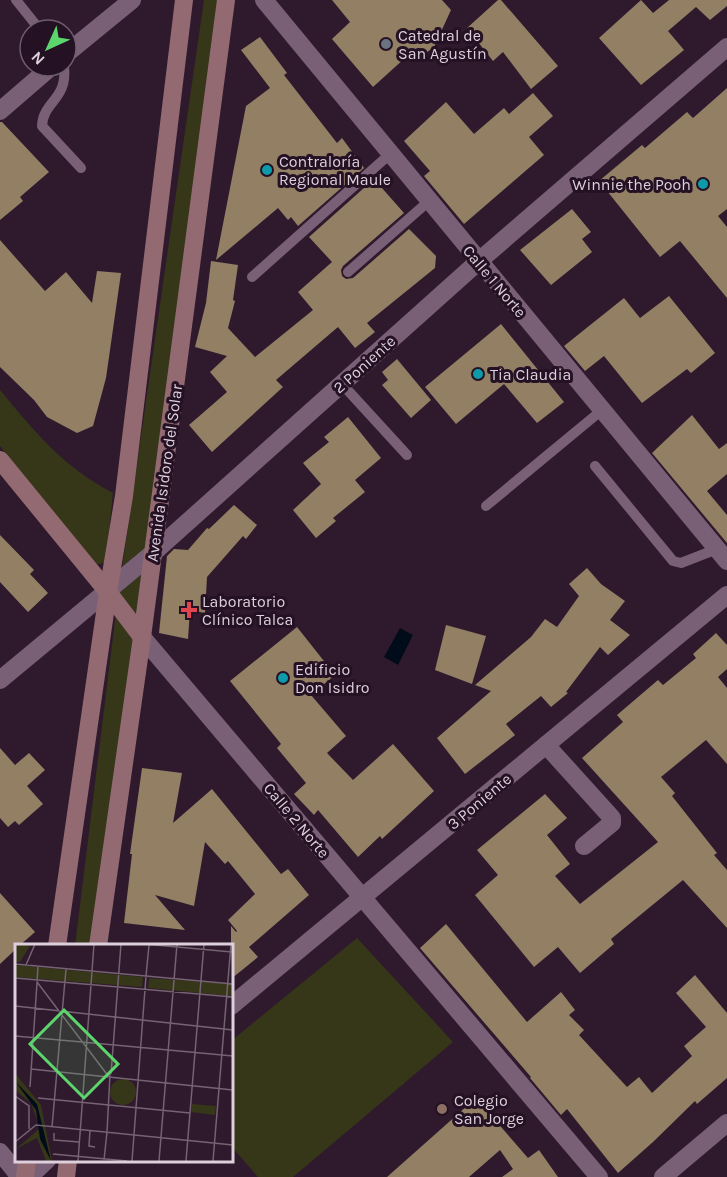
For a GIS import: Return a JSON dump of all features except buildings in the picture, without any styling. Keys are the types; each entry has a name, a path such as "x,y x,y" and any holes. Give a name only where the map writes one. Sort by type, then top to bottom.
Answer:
{"main road":[{"path":"57,944 108,591 124,496 184,0"},
{"name":"Avenida Isidoro del Solar","path":"98,944 142,637 226,0"},
{"name":"Calle 2 Norte","path":"0,460 108,591 142,637"},
{"path":"25,1177 27,1162"},
{"path":"66,1177 68,1162"}],"street":[{"path":"78,44 132,0"},
{"name":"Calle 1 Norte","path":"264,0 722,555"},
{"name":"2 Poniente","path":"0,680 153,553 479,261 727,47"},
{"path":"0,111 38,78"},
{"name":"3 Poniente","path":"232,1005 727,596"},
{"name":"Calle 2 Norte","path":"142,637 599,1177"},
{"path":"546,745 612,818 612,823 584,846"},
{"path":"663,1177 727,1123"},
{"path":"0,1152 25,1177 46,1162"}],"lane":[{"path":"16,0 30,18"},
{"path":"65,78 63,88 42,119 42,126 81,168"},
{"path":"252,276 390,154"},
{"path":"348,272 429,201"},
{"path":"342,384 407,455"},
{"path":"486,506 602,410"},
{"path":"594,466 674,561 681,563 722,555"}],"shaded area":[{"path":"204,0 218,0 93,944 75,944 118,596"},
{"path":"0,390 64,460 113,493 106,562 96,565 0,446"},
{"path":"357,938 453,1042 293,1177 258,1177 232,1147 232,1040"}],"water":[{"path":"400,628 413,635 398,665 384,657"}],"place":[{"name":"Catedral de San Agustín","path":"386,44"},
{"name":"Contraloría Regional Maule","path":"267,170"},
{"name":"Winnie the Pooh","path":"703,184"},
{"name":"Tia Claudia","path":"478,374"},
{"name":"Laboratorio Clínico Talca","path":"189,610"},
{"name":"Edificio Don Isidro","path":"283,678"},
{"name":"Colegio San Jorge","path":"442,1109"}]}
